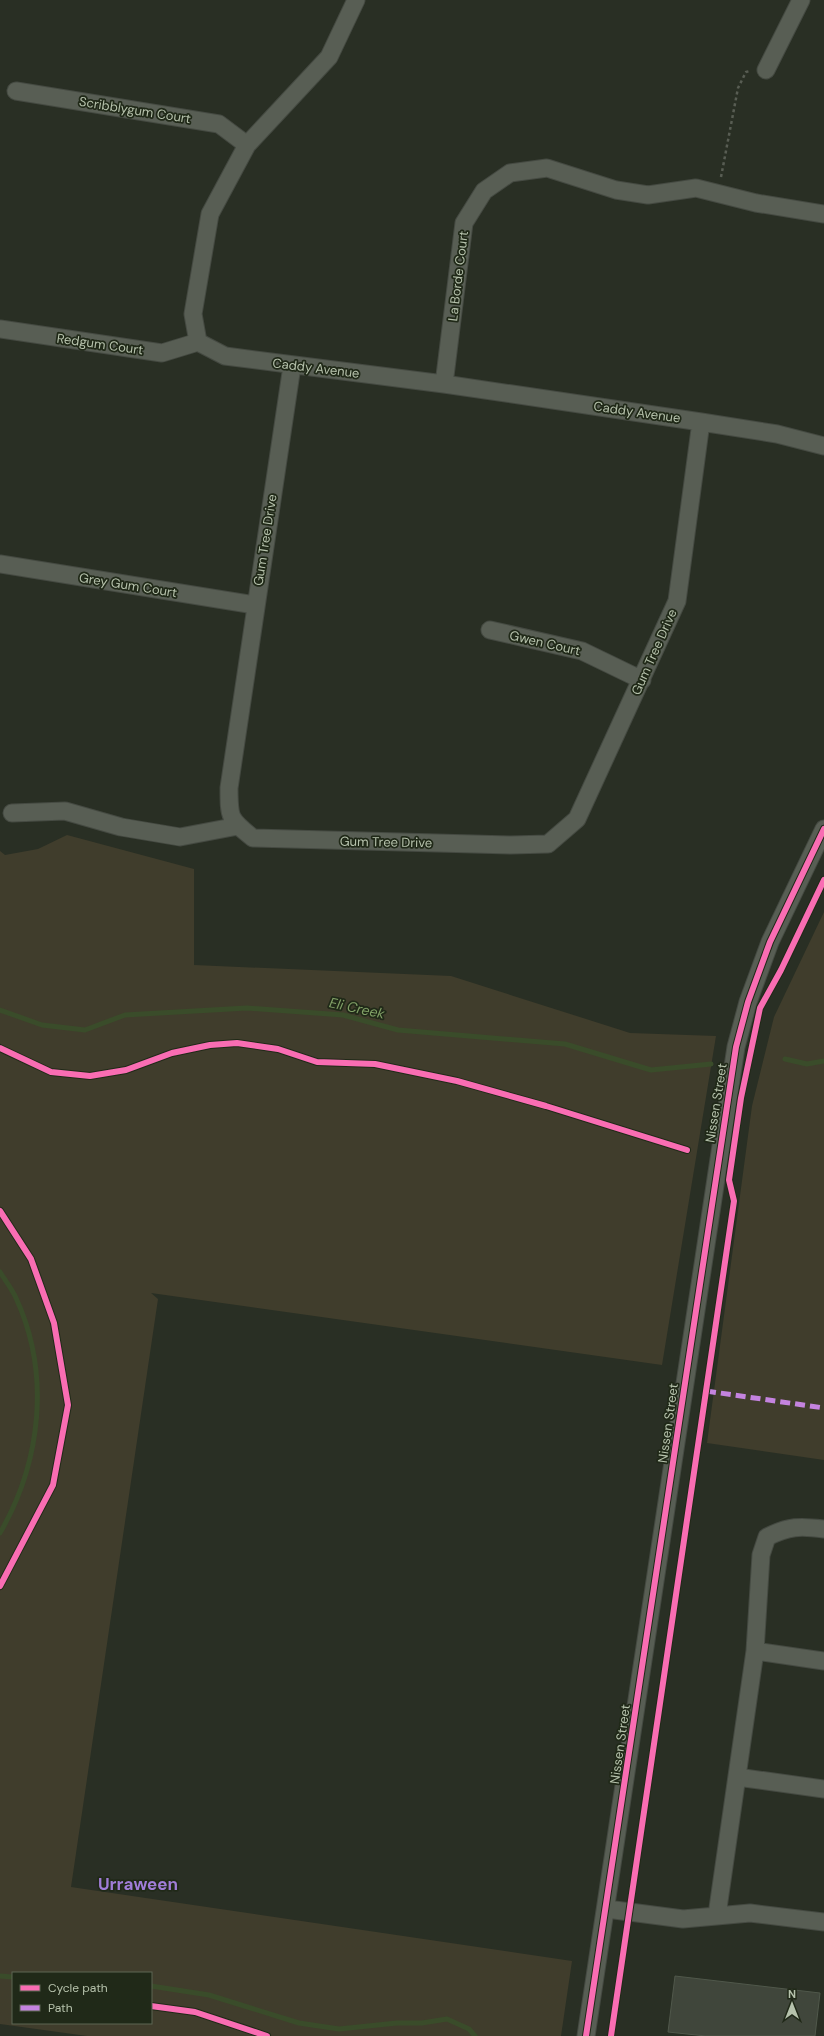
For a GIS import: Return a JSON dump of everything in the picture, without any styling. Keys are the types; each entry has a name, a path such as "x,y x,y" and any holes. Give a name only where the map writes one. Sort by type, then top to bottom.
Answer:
{"street":[{"path":"198,342 193,314 210,214 247,145 329,58 356,0"},
{"path":"766,70 800,0"},
{"name":"Scribblygum Court","path":"16,91 219,124 247,145"},
{"name":"La Borde Court","path":"444,384 464,223 484,191 510,173 547,168 616,190 648,195 696,188 756,203 824,214"},
{"name":"Redgum Court","path":"0,329 162,353 198,342"},
{"name":"Caddy Avenue","path":"198,342 225,356 292,366 444,384 701,422 777,434 824,446"},
{"name":"Gum Tree Drive","path":"292,366 228,788 229,813 238,826 253,838 511,845 548,844 577,819 677,601 701,422"},
{"name":"Grey Gum Court","path":"0,564 255,605"},
{"name":"Gwen Court","path":"490,630 582,651 642,680"},
{"path":"12,813 65,811 121,827 180,837 238,826"},
{"name":"Nissen Street","path":"586,2036 607,1909 736,1046 748,1002 770,942 824,829"},
{"path":"717,1915 755,1651 761,1556 767,1537 783,1529 800,1526 824,1529"},
{"path":"755,1651 824,1661"},
{"path":"737,1777 824,1789"},
{"path":"607,1909 683,1919 750,1913 824,1922"}],"path":[{"path":"718,194 738,88 746,72 766,70"}],"shaded area":[{"path":"67,835 194,869 194,965 451,976 630,1033 716,1036 662,1365 151,1293 158,1299 71,1887 572,1961 561,2036 87,2036 0,2024 0,851 5,855 38,849"},
{"path":"824,912 824,1460 707,1443 752,1106 774,1017"}],"building":[{"path":"675,1976 820,1993 815,2036 706,2036 668,2032"}],"waterway":[{"name":"Eli Creek","path":"0,1010 42,1025 85,1030 125,1015 247,1008 343,1015 398,1030 565,1044 651,1070 711,1064"},
{"name":"Eli Creek","path":"785,1059 807,1064 824,1061"},
{"path":"0,1272 14,1295 27,1327 34,1357 37,1387 36,1417 32,1447 25,1477 14,1506 0,1533"},
{"path":"0,1976 12,1977"},
{"path":"152,1986 209,1995 299,2023 339,2029 397,2023 422,2023 447,2019 469,2029 475,2036"}],"marked path":[{"path":"706,1391 824,1408"}],"cycle path":[{"path":"586,2036 736,1047 748,1002 770,942 824,829"},
{"path":"611,2036 734,1201 729,1180 741,1098 760,1008 781,970 824,880"},
{"path":"0,1048 51,1072 90,1076 126,1070 172,1053 210,1045 237,1043 278,1049 317,1062 375,1064 457,1081 546,1106 687,1150"},
{"path":"0,1211 31,1259 54,1323 68,1405 53,1485 0,1586"},
{"path":"152,2006 195,2012 267,2036"}],"district":[{"name":"Urraween","path":"138,1884"}]}
